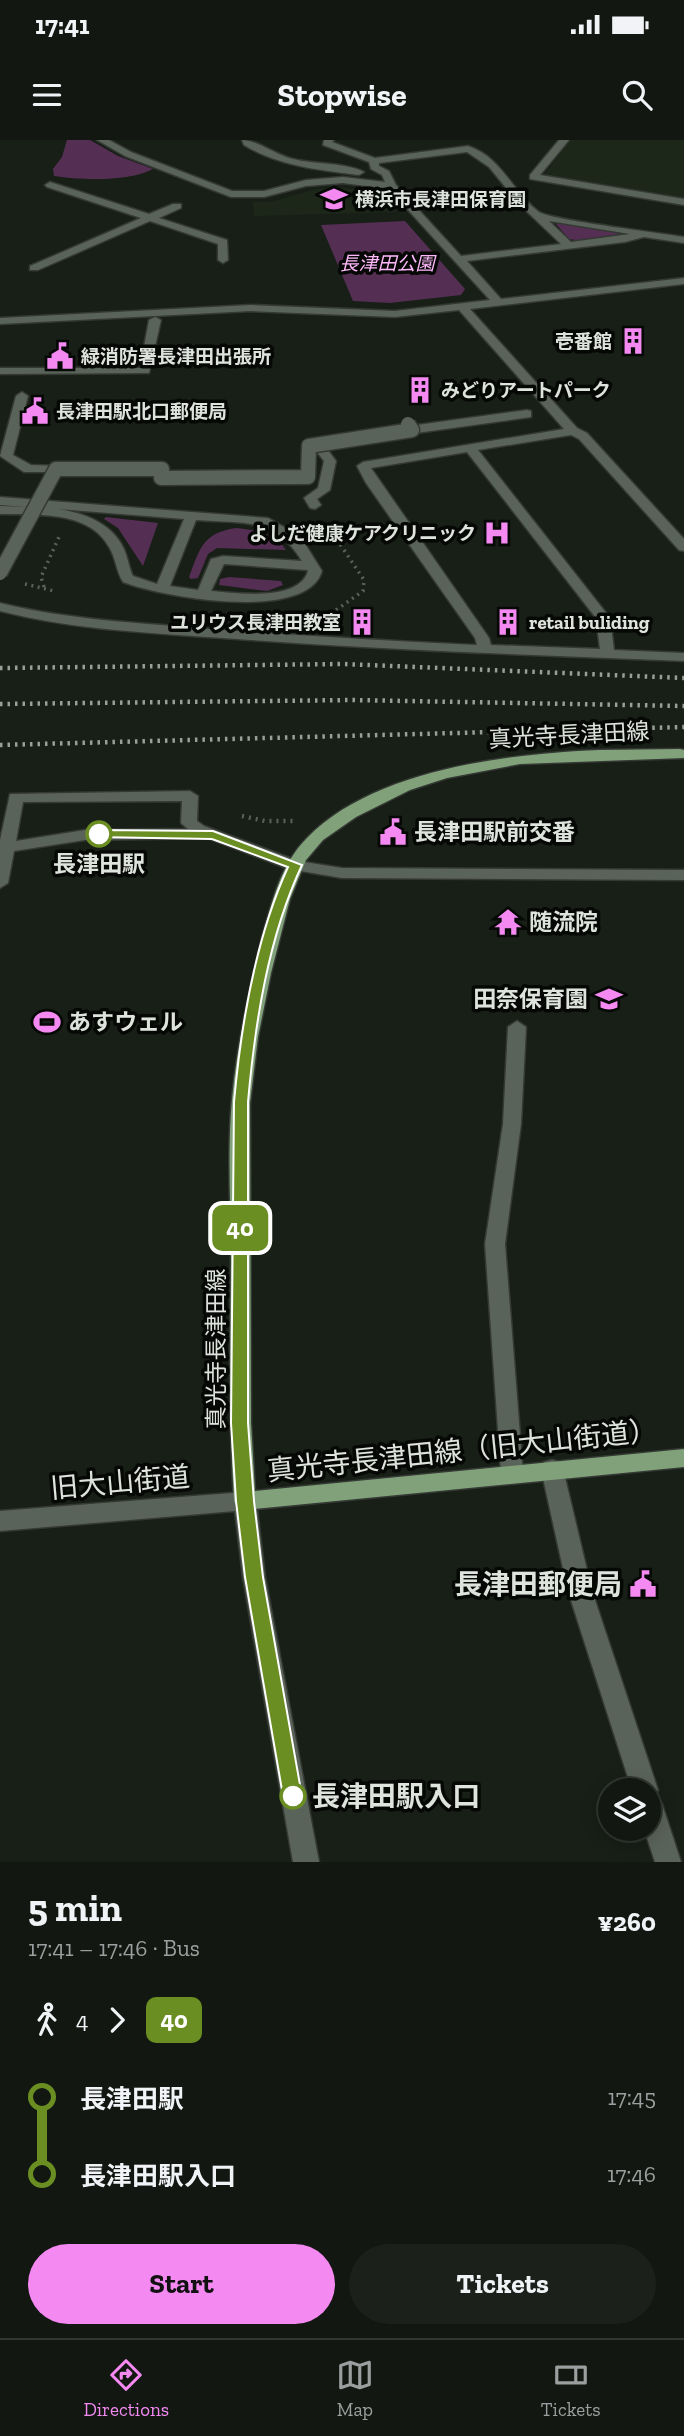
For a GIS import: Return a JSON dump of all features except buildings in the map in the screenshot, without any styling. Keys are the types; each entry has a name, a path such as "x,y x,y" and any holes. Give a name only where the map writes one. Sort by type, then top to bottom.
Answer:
{"main road":[{"name":"真光寺長津田線","path":"245,1501 240,1423 241,1102 246,1050 257,991 283,892 295,865 311,843 352,812 400,788 436,775 518,758 680,754"},
{"name":"真光寺長津田線（旧大山街道）","path":"245,1501 684,1458"}],"street":[{"path":"102,140 128,154 231,194 264,194 306,183 344,180 392,186"},
{"path":"247,140 247,143 259,152 295,162 387,175"},
{"path":"329,140 326,143 374,161 468,149 480,153 506,178 525,204 569,246"},
{"path":"533,177 564,140"},
{"path":"405,144 414,155"},
{"path":"374,161 374,167 387,175 392,186 499,303"},
{"path":"506,178 533,177 684,202"},
{"path":"50,185 223,242 223,260"},
{"path":"34,268 177,206"},
{"path":"541,217 684,240"},
{"path":"460,259 625,239 642,233"},
{"path":"0,321 251,308 387,314 463,308 684,281"},
{"path":"463,308 573,431 592,446 684,547"},
{"path":"0,371 145,371 155,320"},
{"path":"22,396 6,456 28,469 162,469 162,478 308,477 309,446 412,430 408,424"},
{"path":"314,505 310,498 324,489 330,461 316,443 527,414"},
{"path":"485,649 482,638 372,483 363,466 573,431"},
{"path":"470,448 603,618 607,653"},
{"path":"4,572 56,469"},
{"path":"0,501 268,522 295,539 315,571 314,578 309,584 290,594 265,597 162,588 128,579 113,541 103,530 88,522 61,514 0,510"},
{"path":"162,588 192,515"},
{"path":"203,593 216,562 223,559 312,566"},
{"path":"0,607 44,618 104,625 374,645 684,657"},
{"path":"0,883 3,848 16,797 190,796 189,823 213,835 295,865 368,874 684,875"},
{"path":"3,848 85,835 213,835"},
{"path":"512,1473 495,1244 512,1124 517,1027"},
{"path":"552,1469 580,1591 641,1778"},
{"path":"245,1501 257,1591 306,1862"},
{"name":"旧大山街道","path":"0,1521 245,1501"},
{"path":"661,1841 668,1862"}],"path":[{"path":"241,816 265,821 293,821"}],"shaded area":[{"path":"571,140 684,140 684,198 544,175"},
{"name":"横浜市長津田保育園","path":"344,188 383,196 396,212 254,216 253,202 271,202 316,189"}],"green space":[{"path":"67,140 90,140 118,156 153,169 118,178 54,176 53,169 62,157"},
{"name":"長津田公園","path":"405,221 465,289 461,295 390,303 353,301 321,225"},
{"path":"560,221 616,231 620,237 582,241 569,239 556,224"},
{"path":"106,517 158,523 143,566 118,528 104,519"},
{"path":"236,528 270,536 286,550 217,548 208,554 198,578 191,579 189,577 196,558 209,538"},
{"path":"229,577 281,581 283,585 267,591 219,585 220,579"}],"railway":[{"path":"0,668 343,664 684,678"},
{"path":"0,704 351,700 684,706"},
{"path":"0,745 684,727"}],"bus line":[{"name":"40","path":"99,834 213,835 242,843 295,865 283,892 257,991 246,1050 241,1102 240,1423 254,1577 293,1796"}],"place":[{"name":"横浜市長津田保育園","path":"334,199"},
{"name":"壱番館","path":"633,341"},
{"name":"緑消防署長津田出張所","path":"60,356"},
{"name":"みどりアートパーク","path":"420,390"},
{"name":"長津田駅北口郵便局","path":"35,411"},
{"name":"よしだ健康ケアクリニック","path":"497,533"},
{"name":"ユリウス長津田教室","path":"362,622"},
{"name":"retail buliding","path":"508,622"},
{"name":"長津田駅前交番","path":"393,832"},
{"name":"長津田駅","path":"99,834"},
{"name":"随流院","path":"508,922"},
{"name":"田奈保育園","path":"609,999"},
{"name":"あすウェル","path":"47,1022"},
{"name":"長津田郵便局","path":"643,1584"},
{"name":"長津田駅入口","path":"293,1796"}]}
